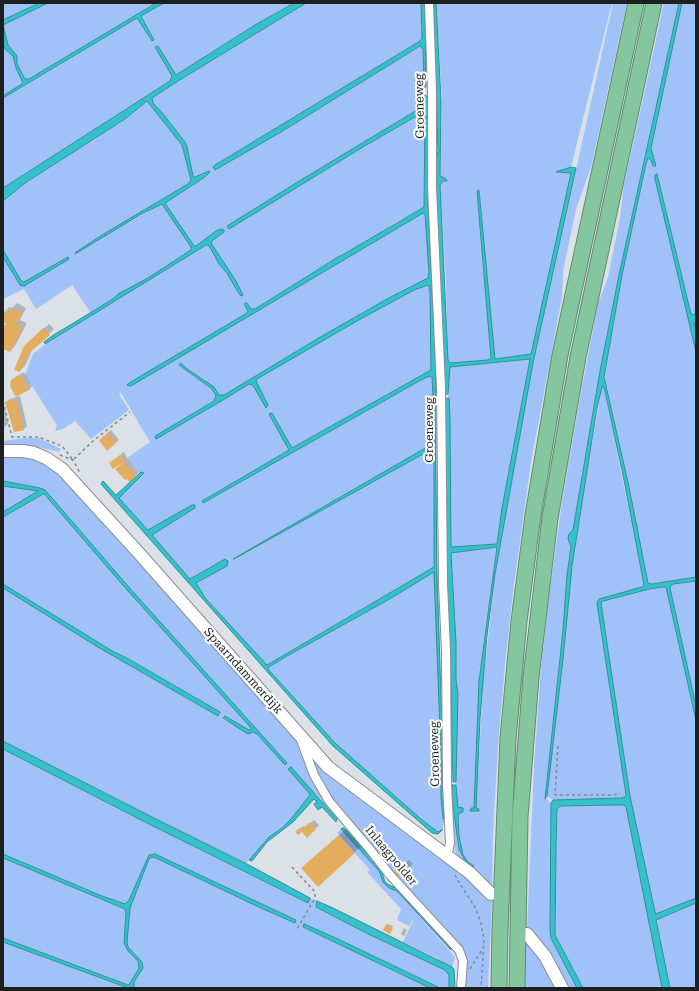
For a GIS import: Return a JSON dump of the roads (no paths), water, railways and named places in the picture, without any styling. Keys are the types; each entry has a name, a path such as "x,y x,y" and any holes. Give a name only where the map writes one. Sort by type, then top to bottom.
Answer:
{"highway":[{"path":"499,988 508,738 519,621 533,515 560,355 636,3"},
{"path":"517,988 522,802 531,677 550,518 578,357 654,3"}],"street":[{"name":"Groeneweg","path":"429,3 432,92 432,188 441,388 447,784 452,860"},
{"name":"Spaarndammerdijk","path":"3,452 23,451 34,453 46,458 62,469 333,771 478,880 491,894"},
{"name":"Inlaagpolder","path":"300,735 314,775 329,801 390,875 459,950 463,960 461,984"},
{"path":"527,934 545,956 562,988"}]}
